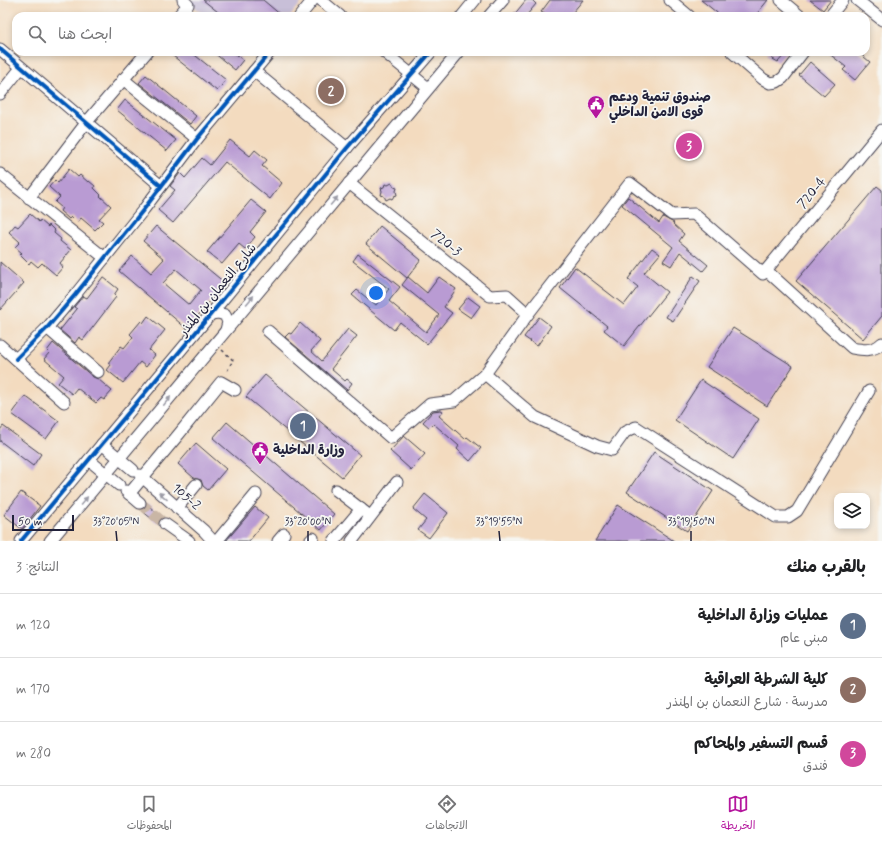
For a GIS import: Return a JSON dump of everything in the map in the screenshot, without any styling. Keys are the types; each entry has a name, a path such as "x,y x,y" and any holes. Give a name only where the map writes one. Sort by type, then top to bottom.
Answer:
{"street":[{"path":"182,12 188,5 183,0"},
{"path":"303,12 313,0"},
{"path":"321,0 335,12"},
{"path":"465,12 475,0"},
{"path":"492,12 503,0"},
{"path":"670,0 684,12"},
{"path":"781,0 795,12"},
{"path":"833,12 843,0"},
{"path":"857,0 882,20"},
{"path":"0,49 161,186"},
{"path":"29,198 86,123 143,56"},
{"path":"16,359 47,328 105,258 197,140 267,56"},
{"path":"389,56 428,88"},
{"name":"شارع النعمان بن المنذر","path":"21,541 211,314 347,148 428,56"},
{"path":"50,541 456,56"},
{"path":"737,56 770,83 777,82 783,78 800,56"},
{"path":"0,94 21,68"},
{"path":"254,71 347,148"},
{"path":"123,79 197,140"},
{"name":"720-4","path":"765,272 882,130"},
{"path":"0,174 105,258"},
{"name":"720-3","path":"349,183 490,296 506,295 528,314"},
{"path":"268,331 391,438 430,404 454,401 485,374 528,314 630,183 672,215 694,214 765,272 852,348 866,350 878,347 882,343"},
{"path":"211,314 218,312 225,315 228,322 226,330"},
{"path":"47,328 98,372"},
{"path":"0,345 64,402"},
{"path":"485,374 535,417 597,446 612,450 626,432 636,427 776,517 788,517 797,511 869,391"},
{"path":"125,490 221,382 235,390"},
{"name":"105-2","path":"102,444 139,474 213,541"},
{"path":"89,460 140,503"},
{"path":"352,541 397,482"},
{"path":"177,508 196,485"},
{"path":"336,490 370,516"},
{"path":"218,541 256,494"},
{"path":"334,541 361,509"},
{"path":"165,524 188,540 197,526"}],"path":[{"path":"214,344 233,360 221,382"}],"shaded area":[{"path":"192,0 304,0 294,12 201,12 190,3"}],"building":[{"path":"203,0 263,0 277,12 218,12"},
{"path":"526,0 532,0 536,4 529,12 516,12"},
{"path":"550,0 583,0 573,12 541,12"},
{"path":"701,0 768,0 758,12 716,12"},
{"path":"810,0 831,0 823,10"},
{"path":"173,56 196,56 226,80 217,91"},
{"path":"218,56 238,56 243,60 235,70"},
{"path":"770,56 783,56 778,62"},
{"path":"832,56 863,56 870,62 855,80 843,70 846,67"},
{"path":"810,62 835,84 824,96 799,75"},
{"path":"146,75 196,116 190,124 139,83"},
{"path":"125,100 176,140 167,151 117,110"},
{"path":"230,140 250,156 255,150 267,160 262,166 282,183 270,199 225,162 173,223 158,210 175,190 170,186 180,173 185,178 202,158 210,165"},
{"path":"69,169 78,177 80,175 95,186 94,188 101,195 100,196 111,206 99,219 103,222 95,230 81,218 77,223 71,217 69,219 60,211 62,208 55,202 60,197 49,187 55,180 58,183"},
{"path":"392,183 394,187 397,188 397,195 392,199 390,198 386,200 384,196 381,195 381,188 384,187 385,184 388,185"},
{"path":"877,186 882,190 882,316 863,339 796,281"},
{"path":"628,197 659,223 663,217 674,223 673,224 684,234 679,241 708,265 703,271 680,252 671,266 663,261 673,247 622,205"},
{"path":"251,200 266,212 250,232 255,237 245,249 239,244 222,264 207,252"},
{"path":"30,214 39,222 40,220 48,227 49,225 55,231 54,233 61,239 60,241 71,250 60,263 63,267 56,275 42,263 38,267 31,261 29,264 20,255 22,253 15,247 20,242 9,232 15,225 18,227"},
{"path":"156,226 225,283 187,329 119,271 132,256 151,273 164,259 143,241","holes":["176,269 201,290 189,305 163,283"]},
{"path":"380,226 421,260 407,278 366,244"},
{"path":"652,248 660,254 644,273 667,292 624,346 604,330 607,326 560,288 575,267 624,305 638,287 628,279"},
{"path":"358,254 400,287 389,301 426,332 439,315 402,285 408,277 427,293 439,277 456,289 444,307 452,313 427,344 400,322 394,330 352,295 357,290 376,305 389,289 353,261"},
{"path":"0,262 24,283 0,310"},
{"path":"693,276 700,281 673,321 666,317"},
{"path":"103,277 118,289 114,295 116,297 83,340 79,337 75,343 60,330 77,309 74,307 83,296 87,298"},
{"path":"468,297 480,306 471,318 458,309"},
{"path":"148,316 165,330 149,350 155,355 146,367 140,362 123,383 107,370 111,365 108,363 121,346 124,348 133,337 130,334 141,321 143,323"},
{"path":"539,317 551,326 537,346 524,337"},
{"path":"300,323 320,341 311,351 322,361 348,329 357,336 331,369 345,381 347,379 352,383 347,390 285,337 289,333 291,334"},
{"path":"733,328 793,366 767,406 707,367"},
{"path":"53,343 112,391 104,400 101,398 96,403 77,388 72,394 58,383 64,376 44,359 49,353 47,351"},
{"path":"265,375 360,455 342,477 246,397"},
{"path":"701,380 759,419 733,459 675,420"},
{"path":"25,396 59,421 46,439 12,414"},
{"path":"433,411 443,411 439,416 465,439 467,437 481,448 470,461 457,449 459,446 434,424 430,428 423,422"},
{"name":"وزارة الداخلية","path":"227,422 334,514 321,530 213,438"},
{"path":"3,426 41,454 33,466 0,441 0,430"},
{"path":"404,436 425,454 411,470 390,451"},
{"path":"196,443 226,469 208,490 203,486 201,480 194,478 178,464"},
{"path":"654,452 713,491 687,531 627,492"},
{"path":"21,492 40,506 22,529 4,515"},
{"path":"425,494 448,513 429,538 418,530 426,520 413,509"},
{"path":"147,504 162,518 159,520 158,524 141,510 145,508"},
{"path":"618,505 651,526 674,541 595,541"},
{"path":"255,507 268,518 249,541 226,541"}],"tunnel":[{"path":"140,503 165,524"}],"cycle path":[{"path":"0,49 161,186"},
{"path":"16,359 47,328 75,295 144,209 197,139 267,56"},
{"path":"21,541 211,314 347,148 428,56"}],"place":[{"name":"كلية الشرطة العراقية","path":"331,91"},
{"name":"صندوق تنمية ودعم قوى الامن الداخلي","path":"596,119"},
{"name":"قسم التسفير والمحاكم","path":"689,146"},
{"name":"عمليات وزارة الداخلية","path":"303,426"},
{"name":"وزارة الداخلية","path":"260,465"}]}
